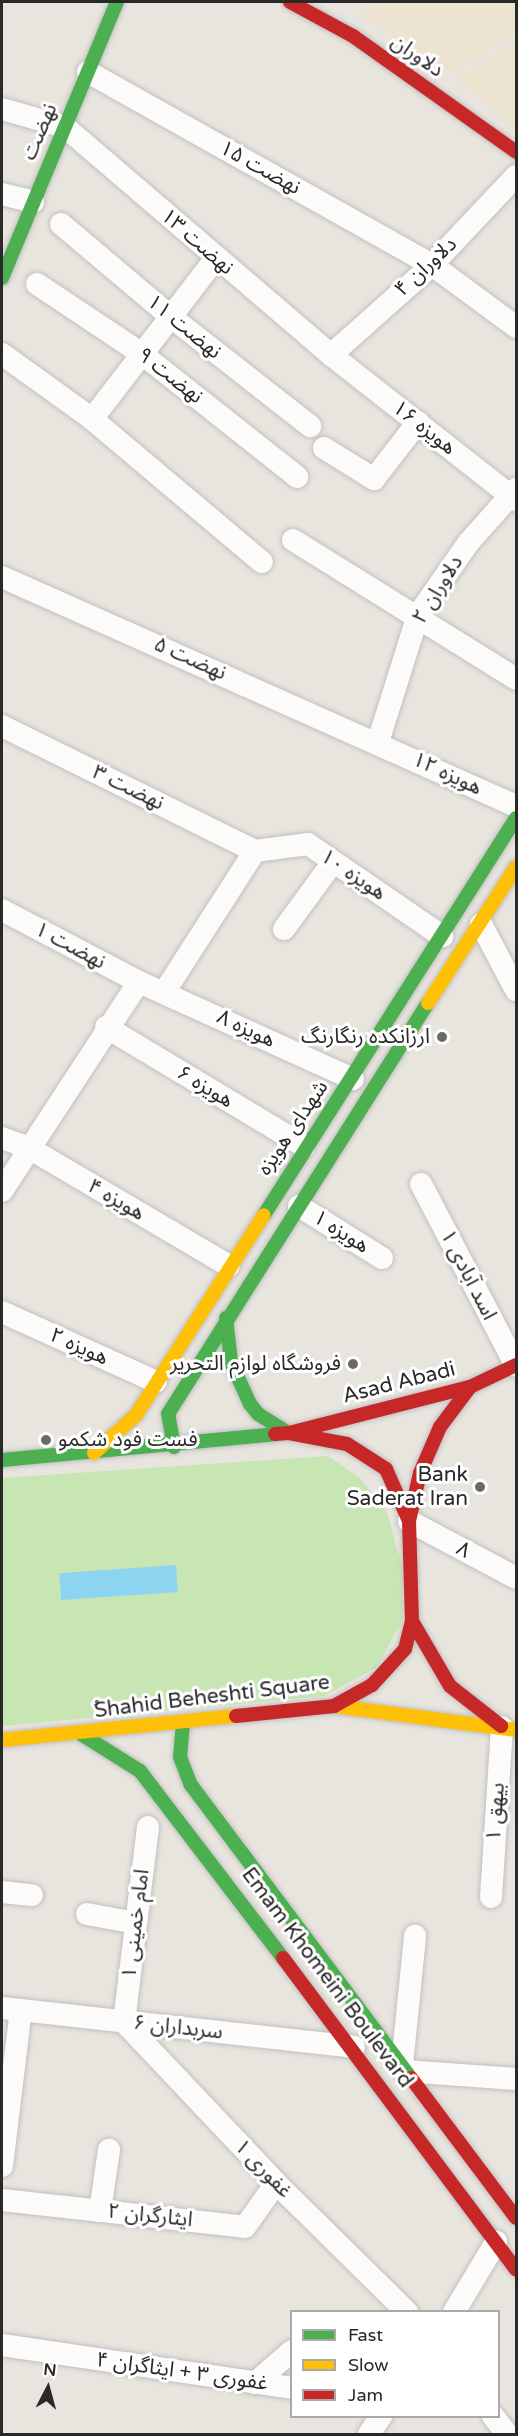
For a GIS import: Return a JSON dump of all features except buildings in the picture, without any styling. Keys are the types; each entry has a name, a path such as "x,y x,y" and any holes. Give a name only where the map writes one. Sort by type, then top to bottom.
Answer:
{"main road":[{"name":"نهضت","path":"2,278 117,2"},
{"name":"دلاوران","path":"290,2 353,36 516,152"},
{"name":"شهدای هویزه","path":"94,1453 136,1415 304,1146 352,1079 516,818"},
{"path":"174,1447 168,1414 226,1318 516,867"},
{"path":"226,1318 231,1362 250,1404 258,1414 289,1433"},
{"name":"Asad Abadi","path":"289,1433 470,1387 516,1366"},
{"path":"409,1521 420,1473 440,1427 470,1387"},
{"path":"136,1415 168,1414"},
{"name":"ُShahid Beheshti Square","path":"2,1460 174,1447 289,1433 347,1444 386,1469 409,1521 412,1621 405,1649 392,1664 372,1685 334,1706 81,1734 2,1740"},
{"path":"412,1621 450,1686 509,1728"},
{"path":"334,1706 509,1728"},
{"name":"Emam Khomeini Boulevard","path":"183,1723 180,1757 191,1785 516,2218"},
{"name":"Emam Khomeini Boulevard","path":"81,1734 140,1771 354,2048 516,2270"},
{"path":"264,1929 288,1915"}],"street":[{"name":"نهضت ۱۵","path":"88,72 432,265 516,327"},
{"path":"2,109 65,127"},
{"name":"نهضت ۱۳","path":"65,127 215,259 332,355"},
{"name":"دلاوران ۴","path":"332,355 432,265 516,176"},
{"path":"2,194 33,202"},
{"name":"نهضت ۱۱","path":"62,224 171,317 310,426"},
{"path":"93,419 215,259"},
{"name":"نهضت ۹","path":"37,284 142,354 297,477"},
{"path":"2,354 93,419 262,562"},
{"name":"هویزه ۱۶","path":"332,355 515,495"},
{"path":"324,448 374,479 418,422"},
{"name":"دلاوران ۲","path":"378,741 418,615 469,542 515,495"},
{"path":"293,540 418,615 516,679"},
{"name":"نهضت ۵","path":"2,577 378,741"},
{"name":"نهضت ۳","path":"2,726 255,850"},
{"name":"هویزه ۱۲","path":"378,741 516,806"},
{"name":"هویزه ۱۰","path":"255,850 308,844 441,936"},
{"path":"165,991 255,850"},
{"path":"284,929 333,862"},
{"name":"نهضت ۱","path":"2,910 139,982"},
{"path":"481,924 516,990"},
{"path":"2,1191 106,1027 139,982"},
{"name":"هویزه ۸","path":"139,982 165,991 352,1079"},
{"name":"هویزه ۶","path":"106,1027 304,1146"},
{"name":"هویزه ۴","path":"2,1138 29,1148 229,1266"},
{"name":"اسد آبادی ۱","path":"421,1184 516,1366"},
{"name":"هویزه ۱","path":"299,1206 382,1258"},
{"name":"هویزه ۲","path":"2,1312 156,1382"},
{"name":"۸","path":"409,1521 516,1578"},
{"name":"بیهق ۱","path":"491,1897 509,1728"},
{"name":"امام خمینی ۱","path":"124,2022 148,1827"},
{"path":"2,1892 32,1895"},
{"path":"87,1914 136,1923"},
{"path":"415,1936 404,2068 516,2079"},
{"path":"2,2166 11,2009"},
{"name":"سربداران ۶","path":"11,2009 354,2048"},
{"name":"غفوری ۱","path":"124,2022 276,2183 405,2310"},
{"path":"100,2211 109,2150"},
{"name":"ایثارگران ۲","path":"2,2200 245,2226 276,2183"},
{"path":"455,2310 496,2242"},
{"name":"غفوری ۳ + ایثاگران ۴","path":"2,2345 290,2388"},
{"path":"255,2383 290,2352"},
{"path":"369,2434 380,2418"},
{"path":"495,2418 507,2434"}],"shaded area":[{"path":"373,2 516,2 516,34 450,73 360,15"},
{"path":"516,41 516,128 456,79"}],"green space":[{"path":"328,1456 359,1477 387,1512 402,1566 402,1621 377,1667 324,1696 2,1726 2,1478"}],"water":[{"path":"176,1565 178,1592 61,1600 59,1573"}],"traffic: fast":[{"path":"2,278 117,2"},
{"path":"264,1215 516,818"},
{"path":"174,1447 168,1414 428,1003"},
{"path":"226,1318 231,1362 250,1404 258,1414 289,1433"},
{"path":"2,1460 275,1434"},
{"path":"183,1723 180,1757 191,1785 411,2078"},
{"path":"81,1734 140,1771 283,1958"}],"traffic: slow":[{"path":"428,1003 516,867"},
{"path":"94,1453 136,1415 264,1215"},
{"path":"334,1706 516,1730"},
{"path":"2,1740 236,1716"}],"traffic: jam":[{"path":"290,2 353,36 516,152"},
{"path":"289,1433 470,1387 516,1365"},
{"path":"409,1521 420,1473 440,1427 470,1387"},
{"path":"236,1716 334,1706 372,1685 405,1649 412,1621 409,1521 386,1469 347,1444 289,1433 275,1434"},
{"path":"412,1621 450,1686 501,1726"},
{"path":"283,1958 516,2270"},
{"path":"411,2078 516,2218"}],"place":[{"name":"ارزانکده رنگارنگ","path":"442,1037"},
{"name":"فروشگاه لوازم التحریر","path":"353,1364"},
{"name":"فست فود شکمو","path":"46,1440"},
{"name":"Bank Saderat Iran","path":"480,1487"}]}
